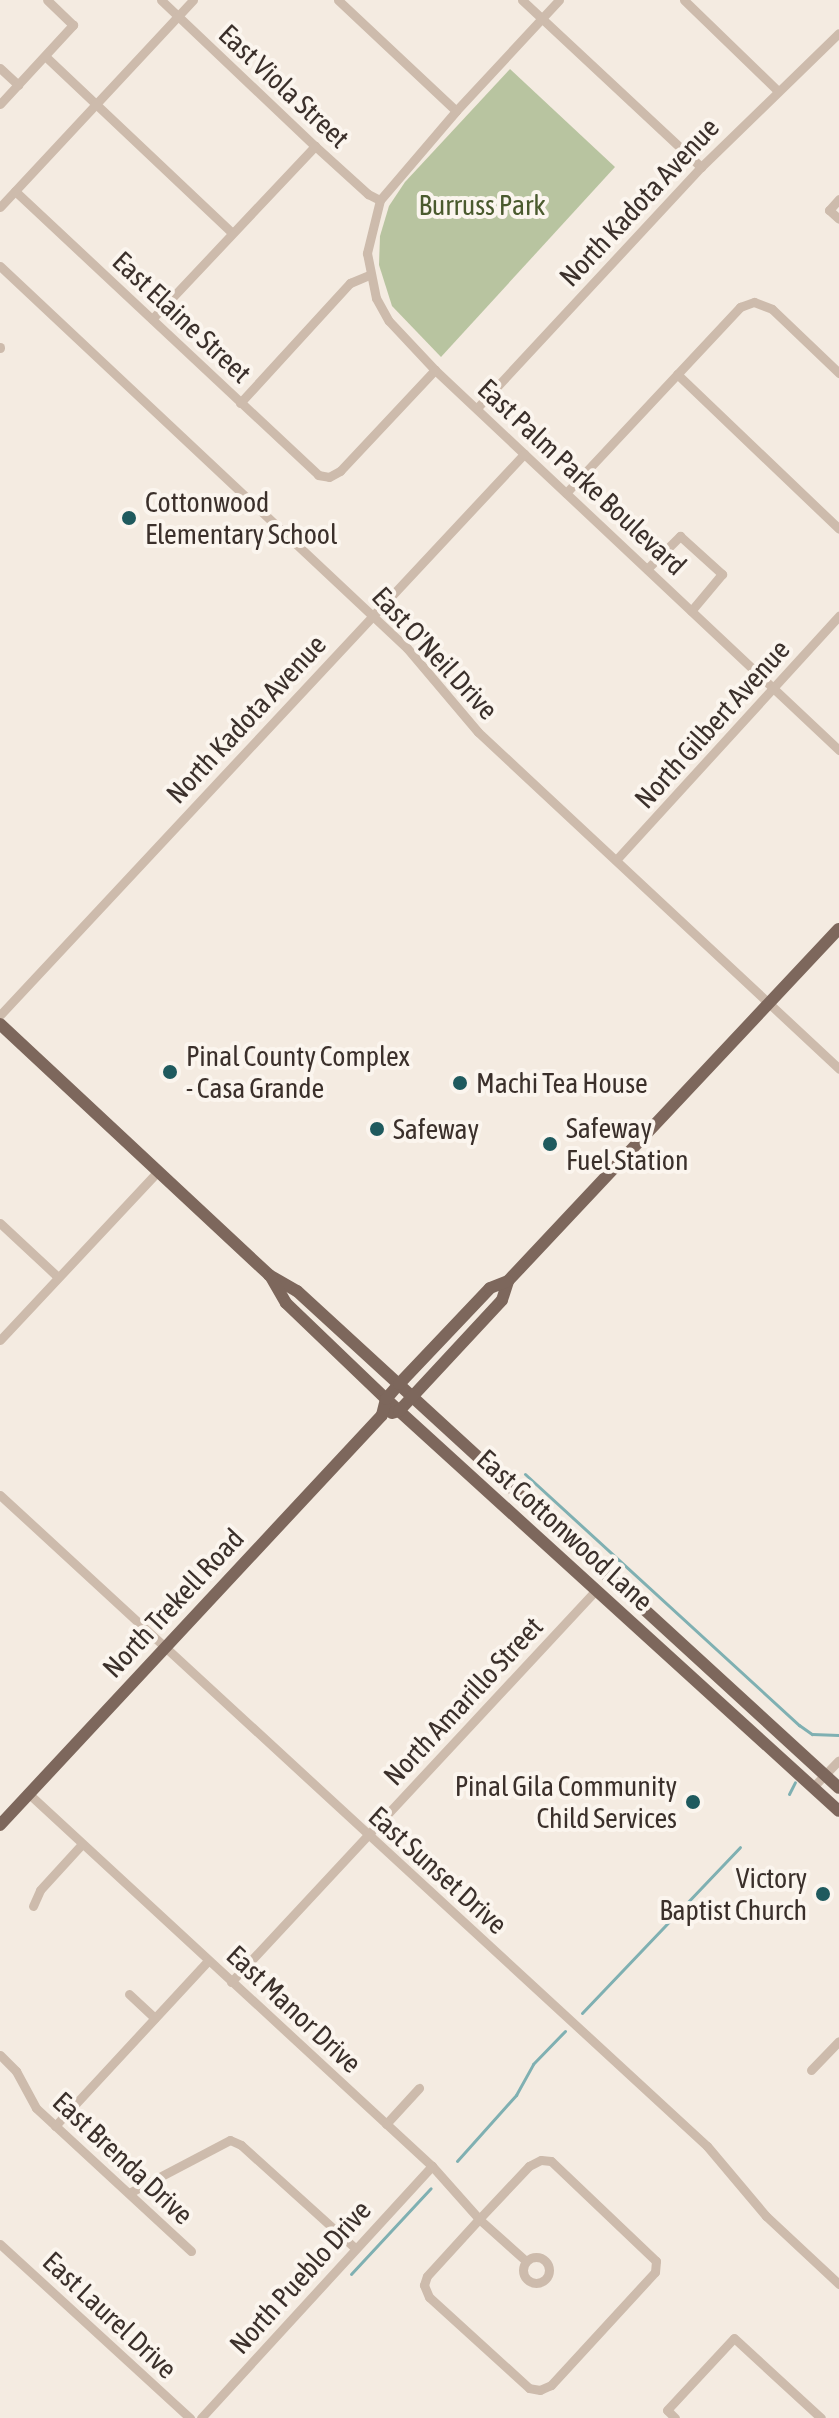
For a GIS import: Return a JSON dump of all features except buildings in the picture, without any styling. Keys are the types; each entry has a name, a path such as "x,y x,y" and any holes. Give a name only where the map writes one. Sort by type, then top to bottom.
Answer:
{"main road":[{"name":"North Trekell Road","path":"0,1825 382,1415 386,1399 399,1384 490,1288 508,1281 839,929"},
{"name":"East Cottonwood Lane","path":"0,1024 269,1275 297,1291 839,1788"},
{"name":"East Cottonwood Lane","path":"269,1275 286,1303 386,1399 839,1811"},
{"name":"North Trekell Road","path":"399,1411 502,1300 508,1281"},
{"path":"382,1415 399,1411"},
{"path":"542,1542 555,1528"}],"street":[{"path":"0,104 73,25 47,0"},
{"name":"East Viola Street","path":"161,0 315,146 368,194 380,200"},
{"path":"0,207 193,0"},
{"path":"338,0 456,111"},
{"path":"522,0 701,167"},
{"path":"380,200 456,111 559,0"},
{"path":"684,0 777,90"},
{"name":"North Kadota Avenue","path":"477,408 701,167 839,33"},
{"path":"45,56 232,233"},
{"path":"0,68 18,85"},
{"path":"152,319 315,146"},
{"name":"East Elaine Street","path":"15,191 318,475 329,477 340,471 435,370"},
{"path":"839,199 829,210 839,219"},
{"name":"East Palm Parke Boulevard","path":"380,200 367,253 369,275 389,321 435,370 839,750"},
{"name":"East O'Neil Drive","path":"0,266 407,648 478,732 839,1069"},
{"path":"240,403 350,283 369,275"},
{"path":"566,493 740,307 754,302 772,309 839,373"},
{"path":"677,374 839,529"},
{"name":"North Kadota Avenue","path":"0,1015 524,454"},
{"path":"647,569 680,536 722,574 691,611"},
{"name":"North Gilbert Avenue","path":"616,860 839,616"},
{"path":"0,1340 158,1171"},
{"path":"0,1223 58,1277"},
{"name":"East Sunset Drive","path":"0,1495 707,2146 766,2216 839,2284"},
{"name":"North Amarillo Street","path":"231,1982 596,1590"},
{"path":"813,1787 839,1760"},
{"name":"East Manor Drive","path":"29,1794 432,2166 479,2219 526,2261"},
{"path":"33,1906 40,1890 82,1844"},
{"path":"55,2126 208,1961"},
{"path":"129,1994 155,2018"},
{"path":"811,2070 839,2041"},
{"name":"East Brenda Drive","path":"0,2055 16,2071 36,2108 191,2251"},
{"path":"386,2124 419,2088"},
{"path":"129,2193 230,2140 241,2145 355,2248"},
{"path":"541,2160 551,2161 649,2252 656,2261 655,2272 551,2385 540,2390 529,2388 429,2297 424,2285 427,2276 479,2219 529,2166 541,2160"},
{"name":"North Pueblo Drive","path":"201,2418 432,2166"},
{"name":"East Laurel Drive","path":"0,2244 190,2418"},
{"path":"675,2418 667,2410 734,2338 821,2418"}],"green space":[{"name":"Burruss Park","path":"510,69 615,167 441,357 392,306 379,265 380,236 389,206 405,182"}],"waterway":[{"path":"525,1474 799,1725 812,1734 839,1735"},
{"path":"789,1794 795,1782"},
{"path":"582,2013 740,1847"},
{"path":"457,2161 516,2095 533,2064 565,2031"},
{"path":"351,2274 431,2188"}],"place":[{"name":"Cottonwood Elementary School","path":"129,518"},
{"name":"Pinal County Complex - Casa Grande","path":"170,1072"},
{"name":"Machi Tea House","path":"460,1083"},
{"name":"Safeway","path":"377,1129"},
{"name":"Safeway Fuel Station","path":"550,1144"},
{"name":"Pinal Gila Community Child Services","path":"693,1802"},
{"name":"Victory Baptist Church","path":"823,1894"}]}
